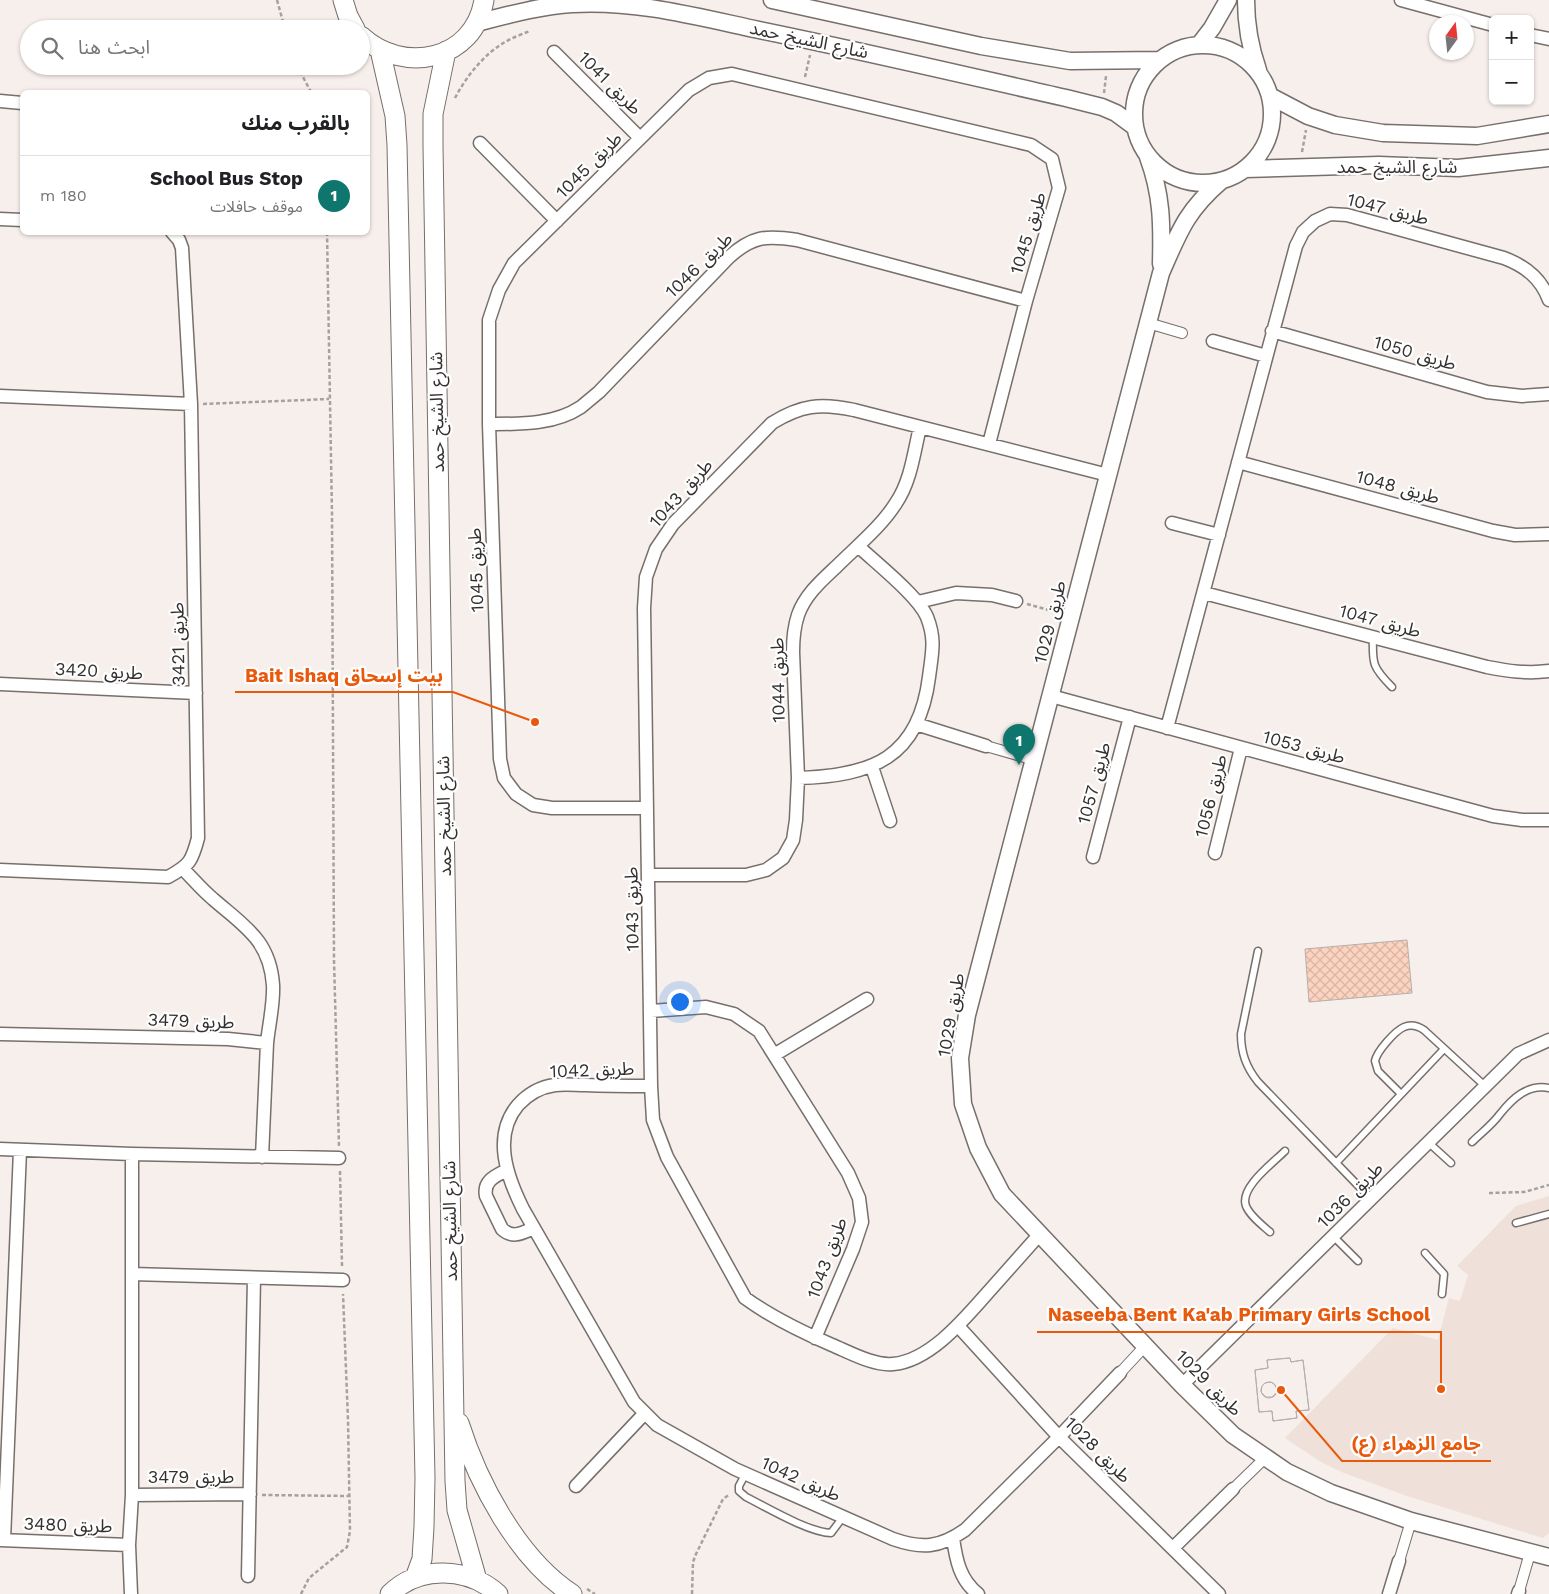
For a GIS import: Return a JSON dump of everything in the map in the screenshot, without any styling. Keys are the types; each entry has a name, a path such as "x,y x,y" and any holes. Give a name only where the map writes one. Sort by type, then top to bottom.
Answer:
{"main road":[{"path":"370,43 380,50 396,56 413,59 430,57 446,52 468,35 476,23 484,0"},
{"name":"شارع الشيخ حمد","path":"380,50 395,116 398,155 425,1478 422,1559 415,1578"},
{"name":"شارع الشيخ حمد","path":"446,52 433,114 453,1403 457,1510 477,1580"},
{"path":"453,1403 466,1445 491,1496 518,1542 540,1567 563,1588 576,1589"},
{"path":"390,1594 415,1578 430,1574 446,1573 462,1575 477,1580 498,1594"}],"street":[{"path":"336,0 349,15"},
{"name":"شارع الشيخ حمد","path":"772,0 981,46 1070,61 1159,60"},
{"path":"1199,45 1212,28 1228,0"},
{"path":"1246,0 1246,20 1252,55 1270,96 1273,112 1271,129 1266,144 1257,158 1245,169 1222,181 1200,183 1180,179 1161,169 1146,154 1139,141 1134,115 1138,90 1143,79 1159,60 1171,52 1185,47 1199,45 1216,46 1232,50 1258,70"},
{"path":"1401,0 1489,24"},
{"name":"شارع الشيخ حمد","path":"476,23 541,8 572,4 618,4 669,11 813,40 1102,107 1116,113 1135,127"},
{"path":"1534,35 1549,39"},
{"name":"طريق 1041","path":"554,52 640,138"},
{"name":"طريق 1045","path":"648,808 552,808 533,805 516,794 504,778 500,759 489,424 489,320 499,290 514,263 689,90 709,78 732,74 1031,145 1052,159 1059,188 1026,301 989,444"},
{"name":"شارع الشيخ حمد","path":"1270,96 1308,116 1335,125 1383,133 1477,136 1549,124"},
{"path":"0,101 20,103"},
{"path":"480,143 557,220"},
{"name":"طريق 1029","path":"1146,154 1155,176 1160,200 1162,224 1161,273"},
{"name":"شارع الشيخ حمد","path":"1245,169 1341,165 1458,168 1549,158"},
{"name":"طريق 1029","path":"1222,181 1198,203 1188,216 1161,273 1052,696 967,1015 960,1058 963,1104 978,1148 1002,1194 1182,1385 1233,1434 1287,1472 1331,1493 1411,1521 1549,1557"},
{"name":"طريق 1047","path":"1168,728 1272,331 1296,246 1303,232 1315,221 1330,214 1347,214 1504,258 1519,264 1531,272 1541,284 1549,300"},
{"path":"0,219 20,220"},
{"name":"طريق 3421","path":"175,235 182,248 191,404 198,838 193,858 182,869"},
{"name":"طريق 1046","path":"489,424 533,424 557,418 580,408 599,392 728,258 742,245 759,238 777,237 797,240 1026,301"},
{"path":"1148,323 1182,333"},
{"name":"طريق 1050","path":"1272,331 1487,392 1522,396 1549,394"},
{"path":"1213,341 1266,356"},
{"path":"0,396 191,404"},
{"name":"طريق 1043","path":"1039,1235 958,1326 936,1346 912,1359 893,1364 868,1360 815,1338 759,1308 745,1298 667,1157 653,1120 644,608 646,578 656,549 673,524 772,423 790,412 811,406 833,405 1108,475"},
{"name":"طريق 1044","path":"649,875 746,875 766,870 783,858 793,840 796,820 798,778 793,632 799,613 809,595 858,546 897,503 908,476 920,427"},
{"name":"طريق 1048","path":"1238,462 1493,531 1516,535 1549,534"},
{"path":"1172,523 1219,535"},
{"path":"798,778 830,777 872,767 899,749 916,724 927,693 934,640 926,616 918,602 858,546"},
{"path":"918,602 956,593 973,592 1016,601"},
{"name":"طريق 1047","path":"1204,593 1502,670 1533,673 1549,672"},
{"name":"طريق 3420","path":"0,684 196,692"},
{"name":"طريق 1053","path":"1052,696 1492,816 1522,820 1549,820"},
{"name":"طريق 1057","path":"1093,857 1130,717"},
{"path":"916,724 1035,760"},
{"name":"طريق 1056","path":"1215,853 1241,748"},
{"path":"872,767 890,821"},
{"path":"0,870 168,877 182,869 254,934 263,947 271,968 273,987 267,1043 262,1157"},
{"path":"774,1055 867,999"},
{"name":"طريق 1043","path":"651,1011 706,1007 734,1014 759,1031 848,1173 858,1198 862,1222 815,1338"},
{"name":"طريق 3479","path":"0,1034 228,1040 267,1043"},
{"name":"طريق 1036","path":"1182,1385 1518,1054 1549,1040"},
{"name":"طريق 1042","path":"651,1086 556,1085 539,1089 524,1098 512,1112 506,1127 504,1148 507,1170 513,1190 626,1389 644,1414 657,1425 746,1473 893,1539 912,1546 933,1545 953,1538 965,1530 1060,1437 1120,1373"},
{"path":"0,1149 339,1158"},
{"name":"طريق 3480","path":"20,1150 2,1540 129,1545"},
{"name":"طريق 3479","path":"131,1594 129,1545 132,1495 132,1154"},
{"path":"507,1170 492,1178 486,1186 485,1191 490,1204 502,1229 506,1232 515,1235 534,1228"},
{"path":"132,1274 343,1280"},
{"name":"طريق 3479","path":"248,1576 254,1278"},
{"name":"طريق 1028","path":"958,1326 1060,1437 1219,1594"},
{"path":"1120,1373 1145,1346"},
{"path":"576,1486 644,1414"},
{"path":"1173,1548 1265,1458"},
{"name":"طريق 3479","path":"132,1495 250,1494"},
{"path":"1389,1594 1411,1521"},
{"path":"953,1538 957,1562 962,1576 978,1594"},
{"path":"1519,1592 1530,1553"}],"lane":[{"path":"1373,637 1372,657 1374,666 1392,687"},
{"path":"1258,952 1241,1034 1241,1045 1247,1066 1258,1082 1371,1199"},
{"path":"1401,1094 1378,1071 1375,1061 1379,1051 1399,1031 1411,1026 1418,1026 1424,1030 1486,1086"},
{"path":"1336,1163 1444,1048"},
{"path":"1472,1142 1500,1115 1514,1098 1534,1088 1549,1088"},
{"path":"1429,1142 1451,1164"},
{"path":"1270,1232 1247,1208 1245,1194 1250,1186 1285,1151"},
{"path":"1516,1223 1549,1214"},
{"path":"1333,1236 1358,1261"},
{"path":"1426,1253 1444,1274 1442,1294"},
{"path":"746,1473 739,1486 739,1491 746,1497 822,1532 831,1533 843,1517"}],"path":[{"path":"278,0 283,20"},
{"path":"451,105 462,83 482,61 504,43 530,31"},
{"path":"802,90 813,40"},
{"path":"1102,107 1108,62"},
{"path":"302,75 309,90"},
{"path":"1304,168 1302,153 1308,116"},
{"path":"301,1594 309,1578 347,1547 350,1531 334,960 332,514 327,235"},
{"path":"191,404 329,399"},
{"path":"1016,601 1072,617"},
{"path":"1489,1193 1524,1192 1549,1185"},
{"path":"692,1594 693,1562 696,1554 723,1499 727,1494 739,1491"},
{"path":"250,1494 350,1496"},
{"path":"576,1589 595,1594"}],"shaded area":[{"path":"1549,1196 1549,1533 1543,1538 1407,1496 1344,1473 1321,1462 1285,1438 1393,1328 1438,1340 1449,1298 1460,1301 1468,1275 1457,1266 1516,1206"}],"building":[{"path":"1407,940 1412,993 1309,1002 1305,949"},
{"path":"1290,1358 1291,1362 1303,1360 1309,1410 1296,1411 1297,1418 1273,1421 1272,1411 1259,1412 1255,1370 1268,1368 1267,1360","holes":["1271,1382 1275,1385 1277,1392 1272,1397 1266,1397 1261,1392 1262,1386 1265,1383"]},
{"path":"1290,1358 1291,1362 1303,1360 1309,1410 1296,1411 1297,1418 1273,1421 1272,1411 1259,1412 1255,1370 1268,1368 1267,1360"},
{"path":"1269,1382 1275,1384 1277,1390 1275,1396 1269,1398 1263,1396 1261,1390 1263,1384"}],"place":[{"name":"Bait Ishaq بيت إسحاق","path":"535,722"},
{"name":"School Bus Stop","path":"1019,765"},
{"name":"Naseeba Bent Ka'ab Primary Girls School","path":"1441,1389"},
{"name":"جامع الزهراء (ع)","path":"1281,1390"}]}
